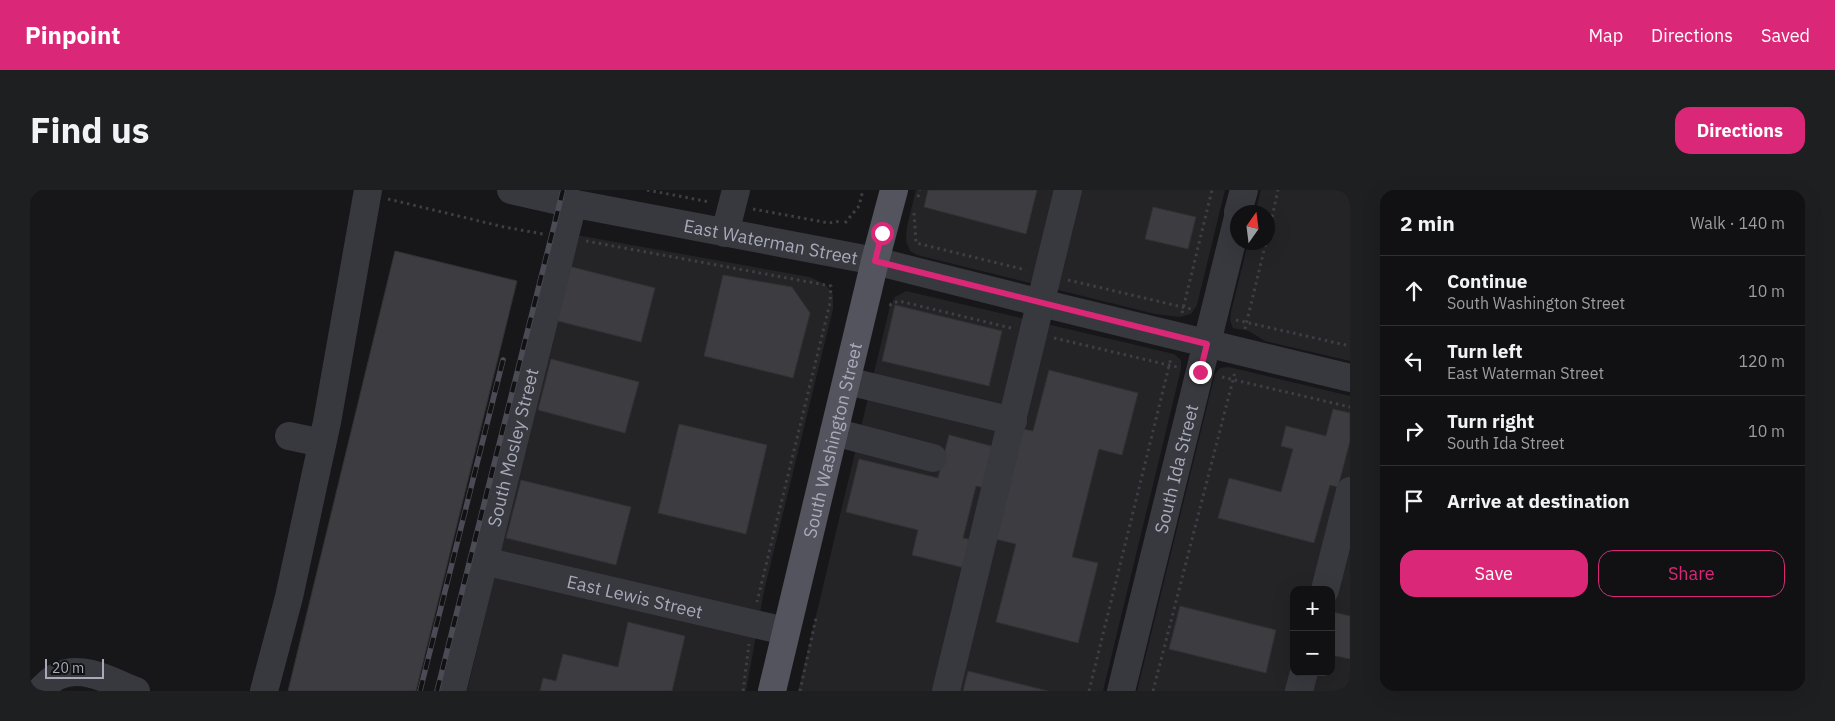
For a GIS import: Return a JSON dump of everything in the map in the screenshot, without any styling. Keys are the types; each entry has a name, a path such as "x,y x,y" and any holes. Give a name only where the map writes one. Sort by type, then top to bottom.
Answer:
{"main road":[{"name":"South Washington Street","path":"772,691 875,261 906,194"}],"street":[{"name":"East Waterman Street","path":"511,190 875,261 1350,378"},
{"path":"725,233 736,190"},
{"path":"946,691 1068,190"},
{"path":"1240,205 1244,190"},
{"path":"264,691 289,597 322,443 368,192"},
{"name":"South Mosley Street","path":"452,691 573,203"},
{"name":"South Ida Street","path":"1121,691 1230,249"},
{"path":"847,381 1012,421"},
{"path":"834,432 934,458"},
{"path":"289,436 322,443"},
{"path":"1326,586 1350,491"},
{"name":"East Lewis Street","path":"484,561 786,631"},
{"path":"40,691 56,677 69,672 91,673 136,691"},
{"path":"1299,691 1303,676"}],"path":[{"path":"845,223 859,206 863,190"},
{"path":"906,194 920,190"},
{"path":"1089,691 1212,190"},
{"path":"1275,205 1278,190"},
{"path":"368,192 504,227 831,286 830,302 752,623 743,691"},
{"path":"916,208 913,217 916,243 1183,308 1350,346"},
{"path":"1153,691 1240,352 1264,250"}],"shaded area":[{"path":"916,190 1225,190 1197,305 1191,314 1180,317 1155,314 917,255 910,251 906,241 907,226"},
{"path":"1261,190 1350,190 1350,361 1265,341 1249,331 1233,328 1230,321 1231,312 1246,250 1275,250 1275,205 1257,205"},
{"path":"576,235 810,277 826,285 833,295 833,309 764,591 746,691 467,691"},
{"path":"906,291 1174,354 1181,360 1181,369 1103,691 798,691 890,306 895,297"},
{"path":"1229,367 1350,396 1350,691 1137,691 1215,374 1220,368"}],"building":[{"path":"928,190 1037,190 1026,234 924,207"},
{"path":"1153,207 1196,217 1188,249 1145,239"},
{"path":"395,251 517,281 416,691 288,691"},
{"path":"568,266 655,288 641,342 554,320"},
{"path":"723,275 792,287 810,313 793,378 704,356"},
{"path":"895,305 1002,331 989,386 882,361"},
{"path":"551,359 639,382 625,433 538,410"},
{"path":"1049,370 1138,393 1122,455 1099,449 1072,557 1098,563 1078,643 996,622 1016,544 991,538 1018,428 1033,431"},
{"path":"1333,409 1350,413 1350,441 1338,487 1330,485 1314,543 1218,518 1229,478 1281,492 1293,449 1281,446 1286,426 1326,436"},
{"path":"679,424 767,445 746,534 658,513"},
{"path":"949,435 995,447 985,488 976,486 963,538 972,540 965,568 912,555 918,530 846,512 859,459 938,478"},
{"path":"521,480 631,507 616,565 506,538"},
{"path":"1180,606 1276,630 1266,673 1169,649"},
{"path":"1335,612 1350,616 1350,659 1335,656"},
{"path":"628,622 685,636 672,691 540,691 543,678 556,681 563,654 618,667"},
{"path":"968,671 1048,691 963,691"}],"railway":[{"path":"437,691 563,190"},
{"path":"420,691 503,360"}],"route":[{"path":"882,233 875,261 1207,344 1200,372"}]}
